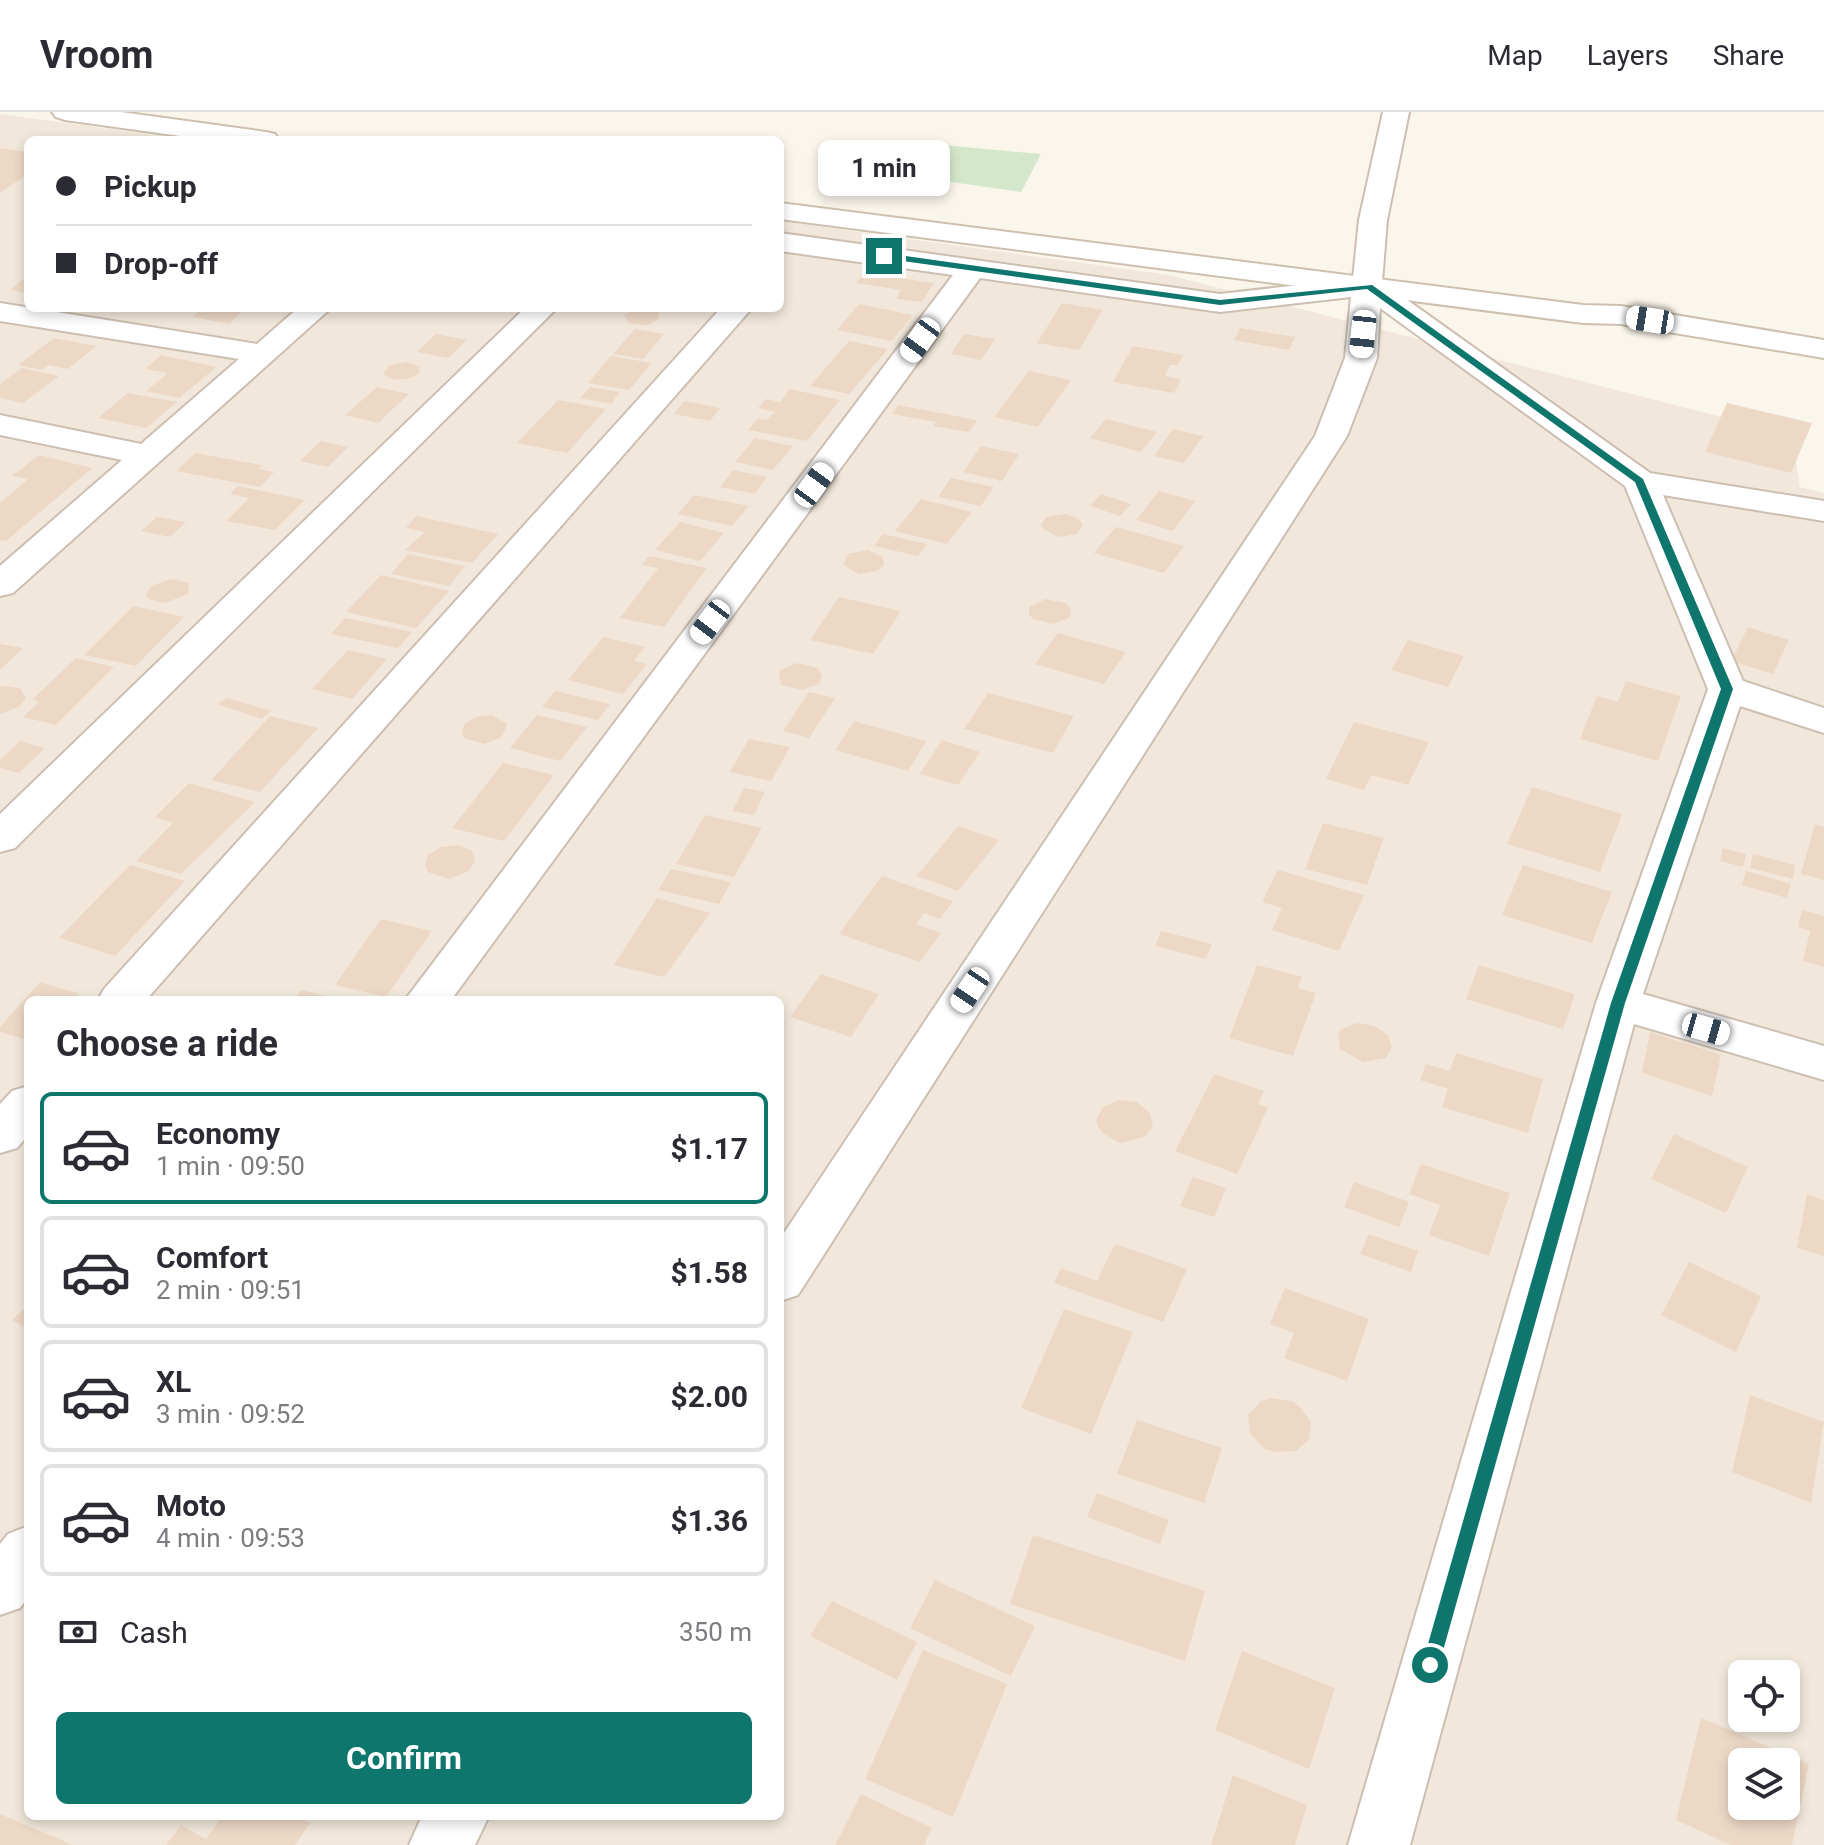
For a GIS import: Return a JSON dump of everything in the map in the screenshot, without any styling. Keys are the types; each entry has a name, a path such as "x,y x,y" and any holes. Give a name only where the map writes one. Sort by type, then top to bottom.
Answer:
{"street":[{"path":"65,112 237,136"},
{"path":"784,1274 1331,436 1361,358 1373,220 1396,112"},
{"path":"784,212 1583,314 1621,315 1824,349"},
{"path":"785,249 973,268 1220,303 1369,286 1640,481 1824,511"},
{"path":"430,996 973,268"},
{"path":"0,312 264,354"},
{"path":"4,576 149,456 311,312"},
{"path":"0,838 538,312"},
{"path":"124,996 733,312"},
{"path":"0,425 149,456"},
{"path":"1379,1845 1618,1003 1727,689 1640,481"},
{"path":"1727,689 1824,721"},
{"path":"1618,1003 1824,1063"},
{"path":"0,1135 24,1108"},
{"path":"0,1589 24,1557"},
{"path":"440,1845 456,1820"}],"shaded area":[{"path":"0,114 162,136 24,136 24,312 784,312 784,222 1169,275 1792,435 1800,487 1824,493 1824,1845 0,1845"}],"green space":[{"path":"900,141 1041,154 1021,192 860,169"}],"building":[{"path":"0,148 24,151 24,177 0,193"},
{"path":"864,273 934,283 922,302 896,299 901,290 856,283"},
{"path":"24,278 24,292 10,290"},
{"path":"1062,303 1103,310 1079,350 1037,343"},
{"path":"859,304 913,315 892,341 837,330"},
{"path":"198,312 242,312 229,324 192,317"},
{"path":"630,312 657,312 659,319 648,325 630,324 624,316"},
{"path":"1240,328 1295,337 1289,350 1234,340"},
{"path":"635,329 664,334 643,359 613,354"},
{"path":"436,334 467,340 448,358 417,352"},
{"path":"964,334 995,339 981,360 951,354"},
{"path":"54,338 96,346 68,369 48,365 41,370 18,365"},
{"path":"849,341 888,349 849,394 810,386"},
{"path":"1133,346 1183,355 1178,365 1170,365 1165,376 1181,379 1174,393 1113,382"},
{"path":"161,355 217,367 179,398 146,391 168,373 145,369"},
{"path":"611,356 652,363 629,390 588,383"},
{"path":"408,362 420,367 419,373 412,378 394,380 383,374 389,365"},
{"path":"22,368 59,376 23,403 0,398 0,384"},
{"path":"1029,371 1071,380 1038,427 994,417"},
{"path":"377,387 409,394 378,423 345,415"},
{"path":"590,387 620,392 611,404 580,398"},
{"path":"790,389 840,400 807,441 748,430 758,418 766,420 775,412 758,408 766,399 780,402"},
{"path":"128,393 177,402 146,428 98,418"},
{"path":"558,400 606,409 567,453 517,443"},
{"path":"684,401 720,408 710,421 674,414"},
{"path":"1727,403 1812,423 1791,473 1705,452"},
{"path":"898,405 977,420 969,432 933,426 936,422 892,414"},
{"path":"1106,419 1157,432 1141,452 1090,438"},
{"path":"1173,429 1203,436 1184,463 1154,456"},
{"path":"755,438 793,446 773,470 735,462"},
{"path":"321,441 348,447 328,467 300,461"},
{"path":"981,446 1019,454 1002,481 963,472"},
{"path":"195,453 262,465 258,469 274,472 260,487 176,471"},
{"path":"39,455 92,468 6,541 0,540 0,503 28,479 12,476"},
{"path":"733,470 767,477 755,494 720,487"},
{"path":"951,478 994,487 981,506 938,497"},
{"path":"238,486 305,500 275,530 226,521 249,498 230,494"},
{"path":"1159,491 1195,501 1173,531 1136,520"},
{"path":"1101,494 1131,504 1120,516 1090,506"},
{"path":"694,495 749,506 732,526 678,514"},
{"path":"921,499 972,512 947,544 895,531"},
{"path":"1065,514 1083,524 1077,534 1058,537 1043,529 1041,525 1046,517"},
{"path":"416,516 498,534 472,563 405,550 425,532 406,528"},
{"path":"157,517 186,522 170,537 141,531"},
{"path":"680,522 724,533 700,561 655,550"},
{"path":"1116,527 1184,546 1164,573 1094,553"},
{"path":"883,534 927,544 918,556 874,546"},
{"path":"868,550 883,557 884,565 877,571 859,574 843,565 848,554"},
{"path":"408,554 465,566 449,586 391,574"},
{"path":"649,556 707,568 664,627 620,618 658,568 642,565"},
{"path":"381,575 449,591 416,628 346,612"},
{"path":"171,579 189,583 188,594 165,603 148,599 146,595 151,586"},
{"path":"839,597 901,611 873,654 810,640"},
{"path":"1045,599 1066,603 1071,610 1069,618 1053,624 1033,619 1029,615 1029,607"},
{"path":"133,606 184,617 136,666 84,655"},
{"path":"345,618 412,632 398,648 331,634"},
{"path":"1748,627 1789,640 1773,674 1731,661"},
{"path":"1058,633 1126,652 1104,684 1035,664"},
{"path":"603,637 645,647 634,661 647,664 623,694 568,680"},
{"path":"1408,640 1464,656 1448,687 1391,670"},
{"path":"0,644 23,648 0,670"},
{"path":"348,650 387,659 352,699 312,689"},
{"path":"76,658 114,667 56,725 23,717 39,702 33,699"},
{"path":"797,663 818,668 822,676 819,684 802,690 781,685 779,671"},
{"path":"1626,681 1681,696 1658,761 1580,739 1597,696 1618,702"},
{"path":"0,687 20,688 26,699 19,707 0,714"},
{"path":"555,691 610,704 598,720 542,707"},
{"path":"809,692 835,698 809,738 783,731"},
{"path":"988,693 1074,716 1053,753 964,729"},
{"path":"228,698 271,711 262,719 217,704"},
{"path":"492,715 507,724 502,737 484,744 464,738 464,724 476,717"},
{"path":"537,715 587,727 560,761 510,748"},
{"path":"270,716 318,728 260,792 211,780"},
{"path":"854,721 926,741 908,771 835,750"},
{"path":"1354,722 1429,742 1408,785 1371,775 1364,790 1326,779"},
{"path":"749,739 790,747 771,781 730,772"},
{"path":"942,740 980,752 958,785 920,774"},
{"path":"20,741 45,748 19,773 0,768 0,760"},
{"path":"503,763 554,775 504,841 452,828"},
{"path":"189,783 255,802 181,874 136,861 173,823 155,817"},
{"path":"1532,787 1622,814 1600,872 1507,844"},
{"path":"744,788 765,792 754,815 732,811"},
{"path":"705,815 762,828 734,877 676,864"},
{"path":"1323,823 1384,838 1367,885 1305,869"},
{"path":"1815,824 1824,827 1824,880 1801,874"},
{"path":"958,826 999,840 958,891 917,876"},
{"path":"459,845 472,851 474,856 475,861 469,871 449,879 428,872 425,867 428,855 441,847"},
{"path":"1723,848 1746,854 1743,867 1720,861"},
{"path":"1753,854 1795,865 1793,879 1750,868"},
{"path":"130,865 185,881 115,956 59,938"},
{"path":"1523,865 1612,892 1592,943 1502,915"},
{"path":"671,869 731,882 719,904 658,890"},
{"path":"1278,870 1364,895 1339,951 1272,930 1282,908 1262,902"},
{"path":"1746,871 1791,884 1787,898 1742,885"},
{"path":"882,876 953,901 940,919 924,913 916,924 941,933 920,962 839,934"},
{"path":"657,898 710,913 664,977 614,965"},
{"path":"1802,910 1824,916 1824,967 1803,961 1810,931 1798,927"},
{"path":"381,919 432,931 387,996 335,985"},
{"path":"1161,931 1212,944 1206,959 1155,946"},
{"path":"1257,965 1302,977 1298,988 1316,993 1293,1056 1229,1038"},
{"path":"1479,965 1575,994 1563,1029 1466,999"},
{"path":"821,974 879,994 851,1037 790,1017"},
{"path":"40,982 79,994 77,996 28,996"},
{"path":"301,990 326,996 297,996"},
{"path":"24,1000 24,1039 0,1032 0,1027"},
{"path":"1357,1023 1375,1026 1388,1035 1392,1047 1386,1058 1363,1062 1340,1049 1338,1035 1341,1029"},
{"path":"1650,1032 1721,1055 1712,1096 1642,1073"},
{"path":"1456,1053 1543,1079 1528,1133 1442,1107 1448,1089 1420,1080 1426,1064 1450,1071"},
{"path":"1214,1074 1264,1091 1258,1104 1268,1108 1237,1174 1175,1151"},
{"path":"1119,1100 1137,1102 1150,1113 1153,1126 1145,1137 1120,1143 1098,1127 1096,1120 1103,1107"},
{"path":"1674,1134 1748,1167 1726,1213 1651,1179"},
{"path":"1421,1164 1510,1193 1489,1256 1429,1235 1440,1205 1409,1194"},
{"path":"1193,1177 1226,1188 1214,1217 1180,1206"},
{"path":"1354,1182 1409,1202 1399,1227 1344,1207"},
{"path":"1807,1194 1824,1200 1824,1256 1797,1248"},
{"path":"1369,1234 1418,1251 1411,1272 1360,1254"},
{"path":"1115,1244 1187,1269 1163,1322 1054,1283 1061,1268 1097,1281"},
{"path":"1689,1262 1761,1296 1736,1352 1661,1315"},
{"path":"1285,1288 1369,1319 1347,1381 1284,1358 1294,1333 1270,1324"},
{"path":"24,1309 24,1327 12,1320"},
{"path":"1064,1309 1133,1332 1091,1434 1021,1408"},
{"path":"1750,1395 1824,1422 1811,1503 1732,1472"},
{"path":"1271,1398 1292,1401 1311,1423 1309,1440 1296,1451 1265,1449 1250,1434 1248,1415 1261,1401"},
{"path":"1137,1420 1222,1448 1204,1503 1117,1474"},
{"path":"1097,1493 1169,1520 1160,1544 1087,1517"},
{"path":"1033,1535 1205,1591 1185,1661 1010,1604"},
{"path":"935,1580 1035,1626 1011,1676 910,1628"},
{"path":"832,1601 917,1642 897,1680 810,1636"},
{"path":"923,1650 1007,1684 953,1817 865,1779"},
{"path":"1242,1651 1335,1688 1309,1769 1215,1730"},
{"path":"1701,1718 1771,1748 1728,1748 1728,1820 1797,1820 1792,1845 1731,1845 1676,1820"},
{"path":"1800,1760 1809,1764 1800,1807"},
{"path":"1233,1775 1307,1805 1295,1845 1211,1845"},
{"path":"861,1794 932,1828 924,1845 835,1845"},
{"path":"0,1814 73,1845 0,1845"},
{"path":"219,1820 304,1820 310,1823 295,1845 166,1845 181,1825 206,1839"}],"route":[{"path":"884,256 1220,303 1369,286 1640,481 1727,689 1618,1003 1430,1665"}]}
